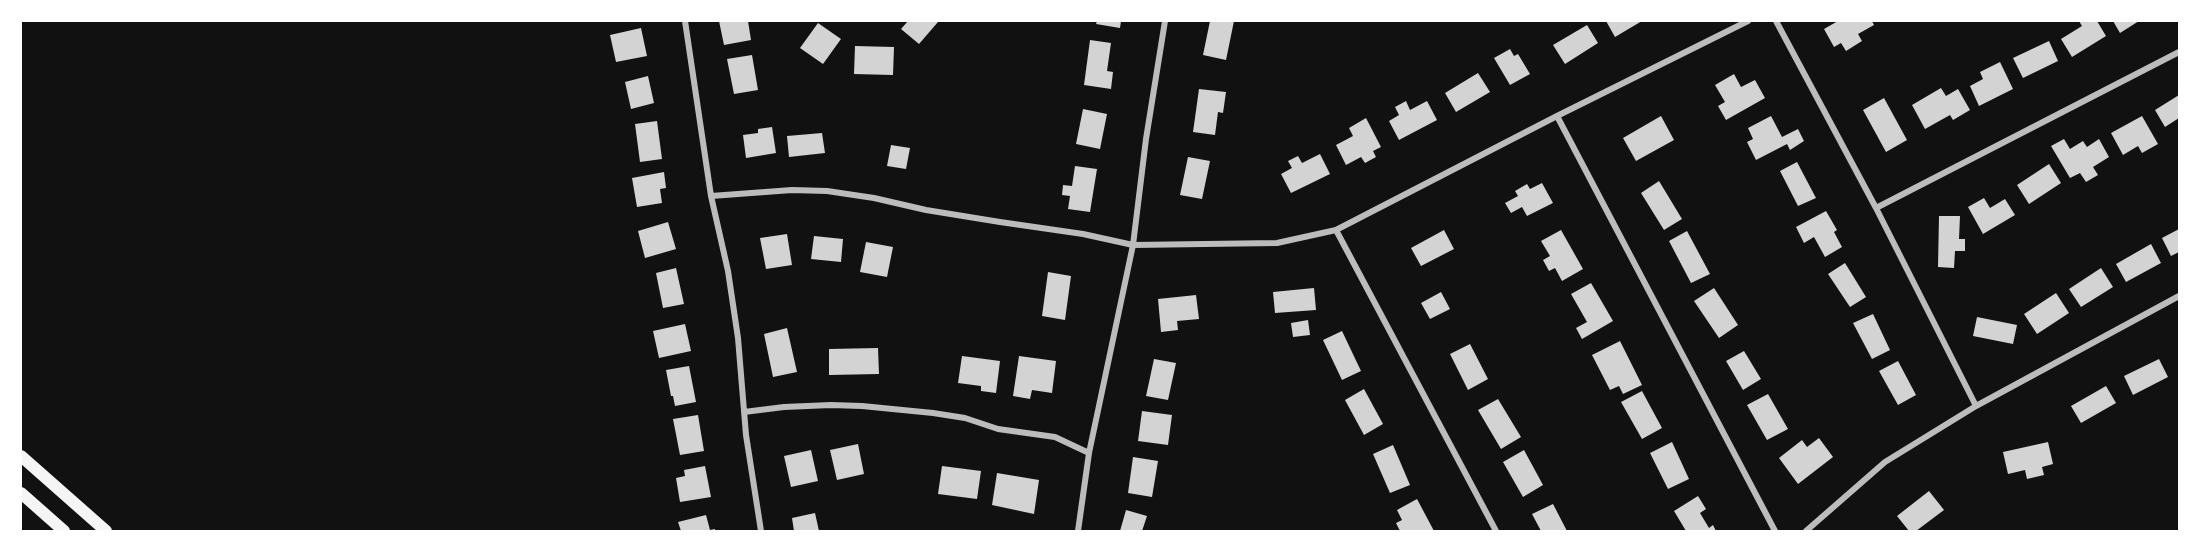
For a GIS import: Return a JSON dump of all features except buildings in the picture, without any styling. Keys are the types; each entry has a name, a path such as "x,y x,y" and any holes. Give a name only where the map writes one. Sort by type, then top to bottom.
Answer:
{"main road":[{"path":"21,456 106,531"},
{"path":"21,493 64,531"}],"street":[{"path":"685,21 711,196 738,338 744,412 761,531"},
{"path":"1078,531 1089,453 1133,245 1146,139 1165,21"},
{"path":"711,196 792,190 827,191 991,221 1083,234 1133,245 1277,243 1336,230 1748,21"},
{"path":"1776,21 1876,208 1976,406"},
{"path":"1876,208 2179,52"},
{"path":"1557,116 1775,531"},
{"path":"1336,230 1496,531"},
{"path":"1806,531 1885,462 1976,406 2179,296"},
{"path":"744,412 831,405 933,413 965,418 998,429 1055,437 1089,453"}]}
